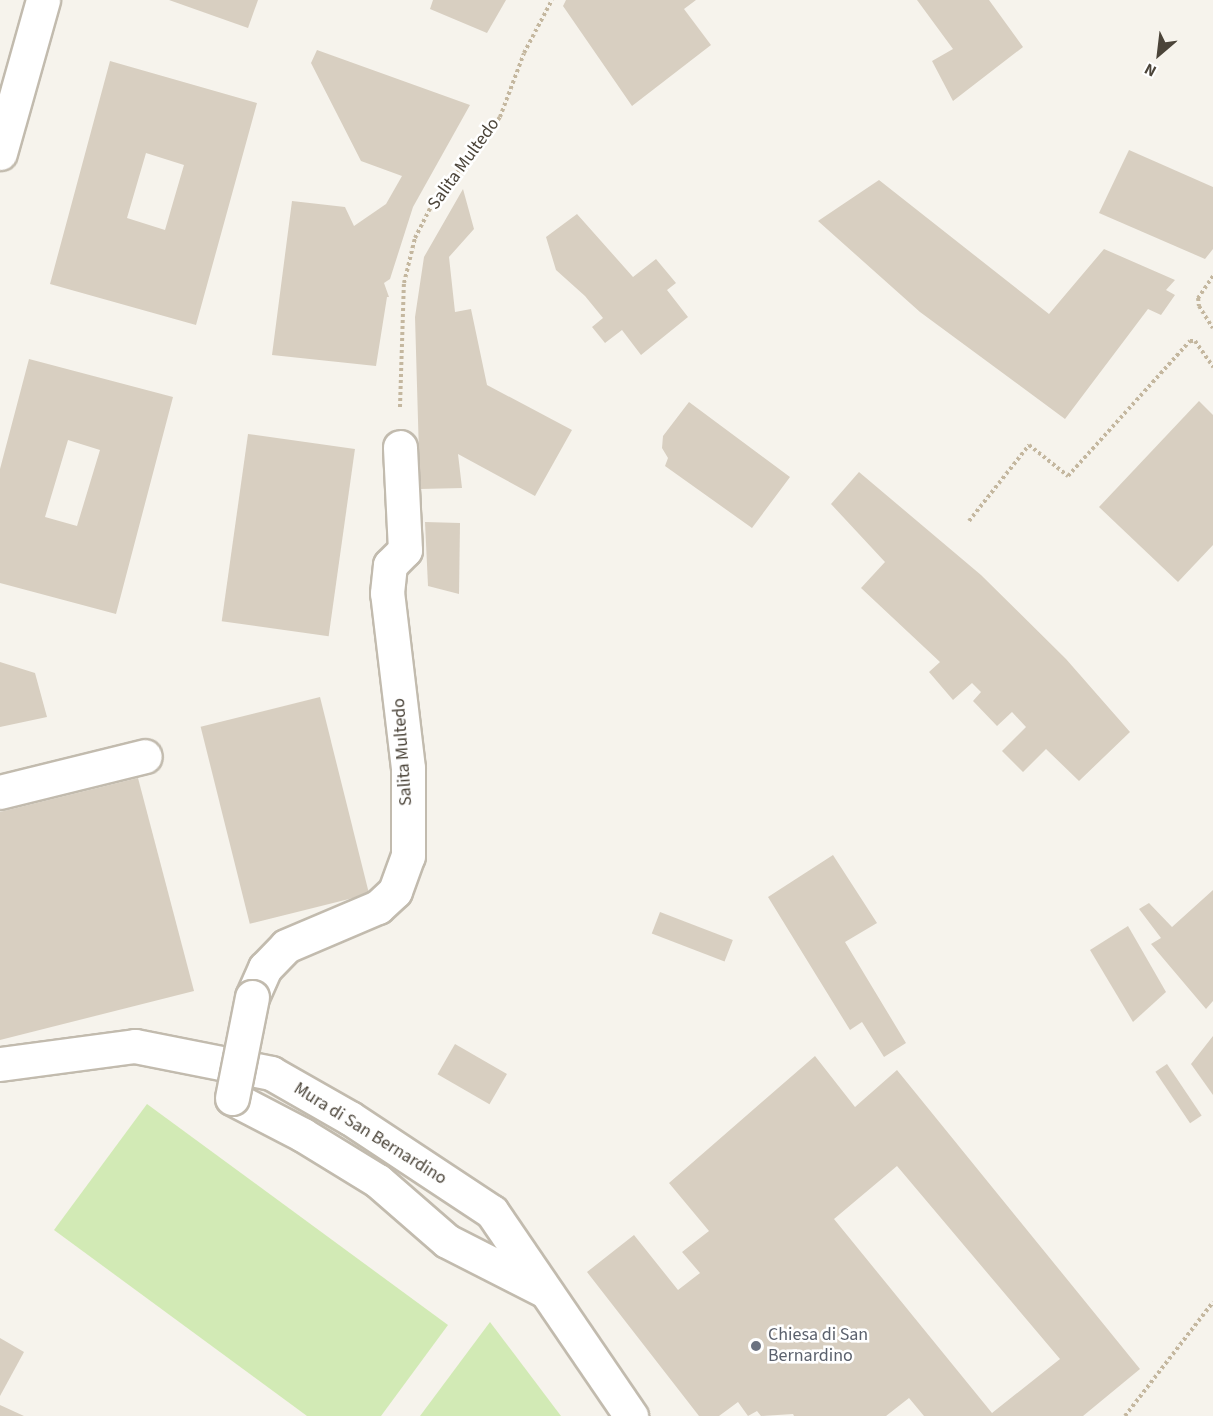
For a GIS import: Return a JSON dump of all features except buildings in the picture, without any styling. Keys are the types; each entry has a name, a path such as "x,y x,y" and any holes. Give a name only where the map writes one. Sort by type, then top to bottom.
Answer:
{"street":[{"path":"0,153 43,0"},
{"name":"Salita Multedo","path":"400,447 405,550 390,565 387,593 408,768 408,856 395,891 378,907 286,946 265,968 252,997 232,1098 303,1135 378,1181 447,1241 545,1291"},
{"path":"0,792 145,756"},
{"name":"Mura di San Bernardino","path":"0,1064 135,1046 271,1073 350,1118 492,1212 631,1416"}],"path":[{"name":"Salita Multedo","path":"400,447 404,283 415,238 432,205 500,117 524,53 552,0"},
{"path":"1213,276 1198,298 1199,306 1213,328"},
{"path":"969,521 1029,446 1068,477 1190,341 1196,341 1213,367"},
{"path":"1125,1416 1213,1302"}],"green space":[{"path":"147,1104 448,1325 381,1416 307,1416 54,1230"},
{"path":"490,1322 561,1416 420,1416"}],"place":[{"name":"Chiesa di San Bernardino","path":"756,1346"}]}
